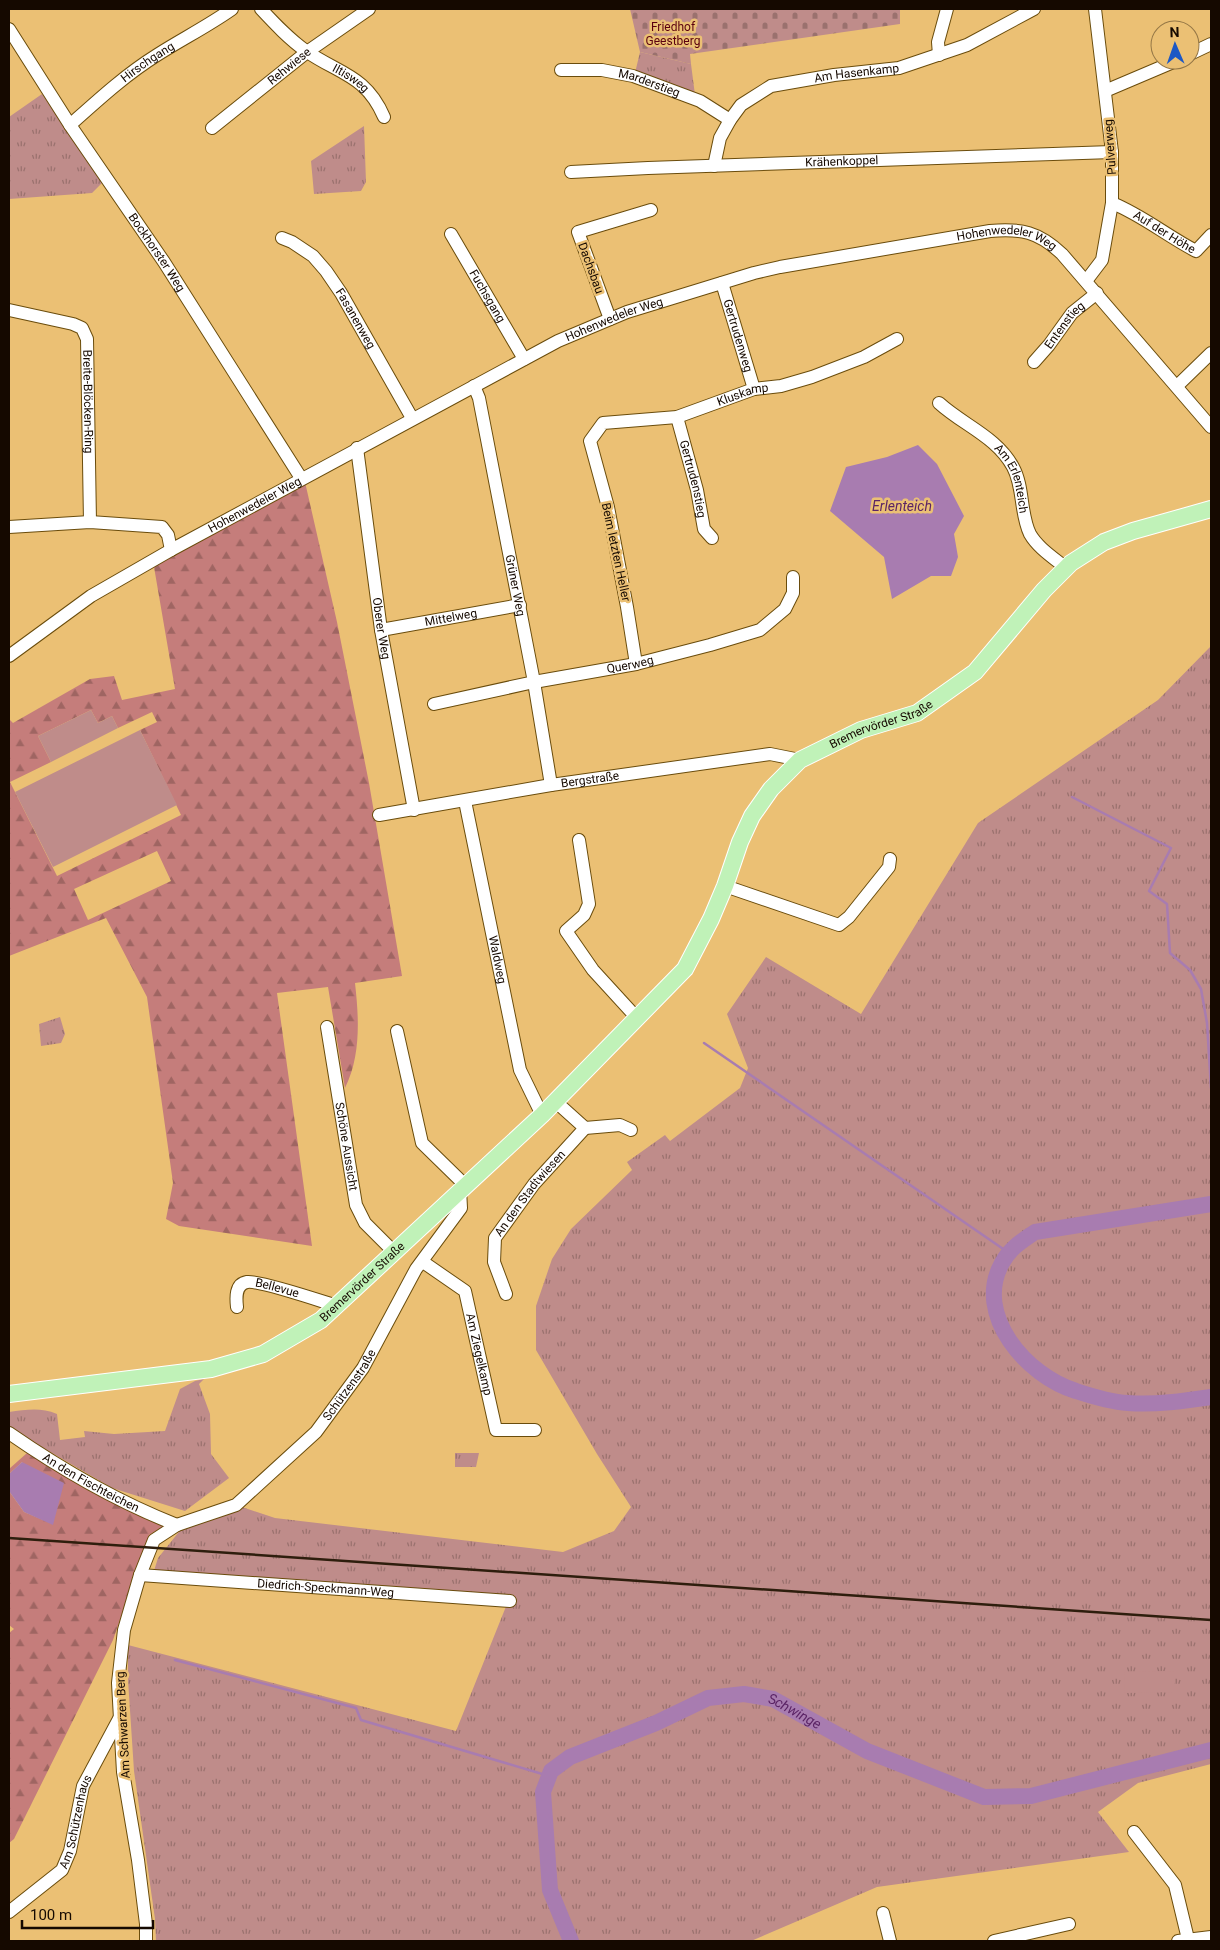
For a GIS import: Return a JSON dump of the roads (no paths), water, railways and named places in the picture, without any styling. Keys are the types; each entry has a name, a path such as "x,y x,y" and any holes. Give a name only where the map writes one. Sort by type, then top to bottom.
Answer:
{"main road":[{"name":"Bremervörder Straße","path":"9,1394 211,1370 263,1354 321,1320 542,1115 685,968 711,919 740,842 752,816 771,789 800,760 861,730 917,713 975,672 1044,590 1066,568 1104,542 1133,531 1210,509"}],"street":[{"name":"Hirschgang","path":"70,124 122,79 156,55 232,9"},
{"name":"Iltisweg","path":"261,9 283,32 308,52 358,80 377,100 384,117"},
{"name":"Rehwiese","path":"212,128 308,52 369,9"},
{"path":"939,55 938,42 947,9"},
{"name":"Am Hasenkamp","path":"714,166 720,138 730,120 741,105 771,86 834,75 899,68 967,46 1034,9"},
{"name":"Pulverweg","path":"1086,280 1102,260 1112,203 1112,152 1095,9"},
{"name":"Bockhorster Weg","path":"9,29 70,124 164,262 301,478"},
{"name":"Marderstieg","path":"561,70 602,70 633,76 700,101 730,120"},
{"path":"1105,91 1154,70"},
{"name":"Krähenkoppel","path":"571,172 1112,152"},
{"name":"Auf der Höhe","path":"1112,203 1127,209 1177,242 1196,252 1211,235"},
{"name":"Dachsbau","path":"610,319 578,232 651,210"},
{"name":"Hohenwedeler Weg","path":"9,656 91,596 171,550 412,418 558,341 610,319 722,283 780,267 1007,230 1023,231 1042,238 1056,248 1086,280 1211,426"},
{"name":"Fuchsgang","path":"451,234 524,359"},
{"name":"Fasanenweg","path":"282,238 292,242 313,256 326,271 341,293 412,418"},
{"name":"Gertrudenweg","path":"722,283 754,389"},
{"name":"Entenstieg","path":"1034,362 1049,346 1072,313 1097,293"},
{"name":"Breite-Blöcken-Ring","path":"9,310 72,324 82,328 87,339 90,522"},
{"name":"Kluskamp","path":"590,441 603,423 677,417 754,389 781,386 812,377 864,358 897,339"},
{"path":"1177,386 1211,353"},
{"name":"Grüner Weg","path":"474,386 479,398 520,605 551,785"},
{"name":"Am Erlenteich","path":"939,403 950,413 978,430 1013,467 1030,533 1037,543 1066,568"},
{"name":"Gertrudenstieg","path":"677,417 697,490 704,529 712,538"},
{"name":"Beim letzten Heller","path":"590,441 608,507 628,607 636,664"},
{"name":"Oberer Weg","path":"357,448 381,630 414,810"},
{"path":"9,527 90,522 162,527 168,535 171,550"},
{"name":"Querweg","path":"434,704 534,682 636,664 760,630 785,609 793,593 793,577"},
{"name":"Mittelweg","path":"381,630 520,605"},
{"name":"Bergstraße","path":"379,815 551,785 770,754 800,760"},
{"name":"Waldweg","path":"465,801 520,1070 542,1115"},
{"path":"579,840 589,904 584,916 566,931 593,970 636,1017"},
{"path":"725,886 839,925 849,917 889,867 890,859"},
{"name":"Schöne Aussicht","path":"326,1027 356,1205 365,1223 394,1252"},
{"path":"397,1031 422,1143 463,1187"},
{"path":"555,1101 585,1128 620,1125 631,1130"},
{"name":"An den Stadtwiesen","path":"506,1294 494,1262 495,1238 534,1184 585,1128"},
{"name":"Schützenstraße","path":"177,1525 236,1505 316,1432 363,1368 416,1269 461,1208 463,1187"},
{"name":"Am Ziegelkamp","path":"423,1262 465,1291 496,1430 535,1430"},
{"name":"Bellevue","path":"237,1307 235,1295 239,1286 247,1282 262,1284 337,1306"},
{"name":"An den Fischteichen","path":"9,1433 45,1458 137,1508 177,1525"},
{"name":"Am Schwarzen Berg","path":"146,1941 146,1924 138,1860 123,1772 118,1683 124,1630 140,1575 154,1540 177,1525"},
{"name":"Diedrich-Speckmann-Weg","path":"140,1575 510,1601"},
{"name":"Am Schützenhaus","path":"9,1912 62,1870 70,1851 83,1786 121,1715"},
{"path":"1134,1832 1175,1884 1183,1940 1211,1936"},
{"path":"883,1913 890,1941"},
{"path":"994,1941 1069,1924"}],"water":[{"name":"Erlenteich","path":"918,445 937,464 964,516 954,534 958,557 951,576 931,576 892,599 884,557 830,511 846,467 887,457"},
{"path":"22,1462 64,1483 53,1525 24,1512 9,1491 9,1474"}],"waterway":[{"path":"1072,797 1171,848 1149,891 1167,904 1170,953 1190,970 1201,989 1207,1023 1211,1088"},
{"path":"704,1043 1009,1253"},
{"path":"1211,1204 1035,1232 1013,1249 1002,1263 995,1283 994,1303 1000,1322 1010,1341 1023,1358 1040,1372 1076,1391 1095,1397 1128,1403 1159,1403 1211,1397"},
{"path":"175,1660 356,1708 361,1720 549,1776"},
{"name":"Schwinge","path":"571,1941 550,1890 543,1792 551,1771 570,1757 656,1723 708,1698 744,1694 773,1699 867,1751 984,1797 1031,1796 1211,1750"}],"railway":[{"path":"9,1538 1211,1620"}],"park label":[{"name":"Friedhof Geestberg","path":"673,34"}]}
